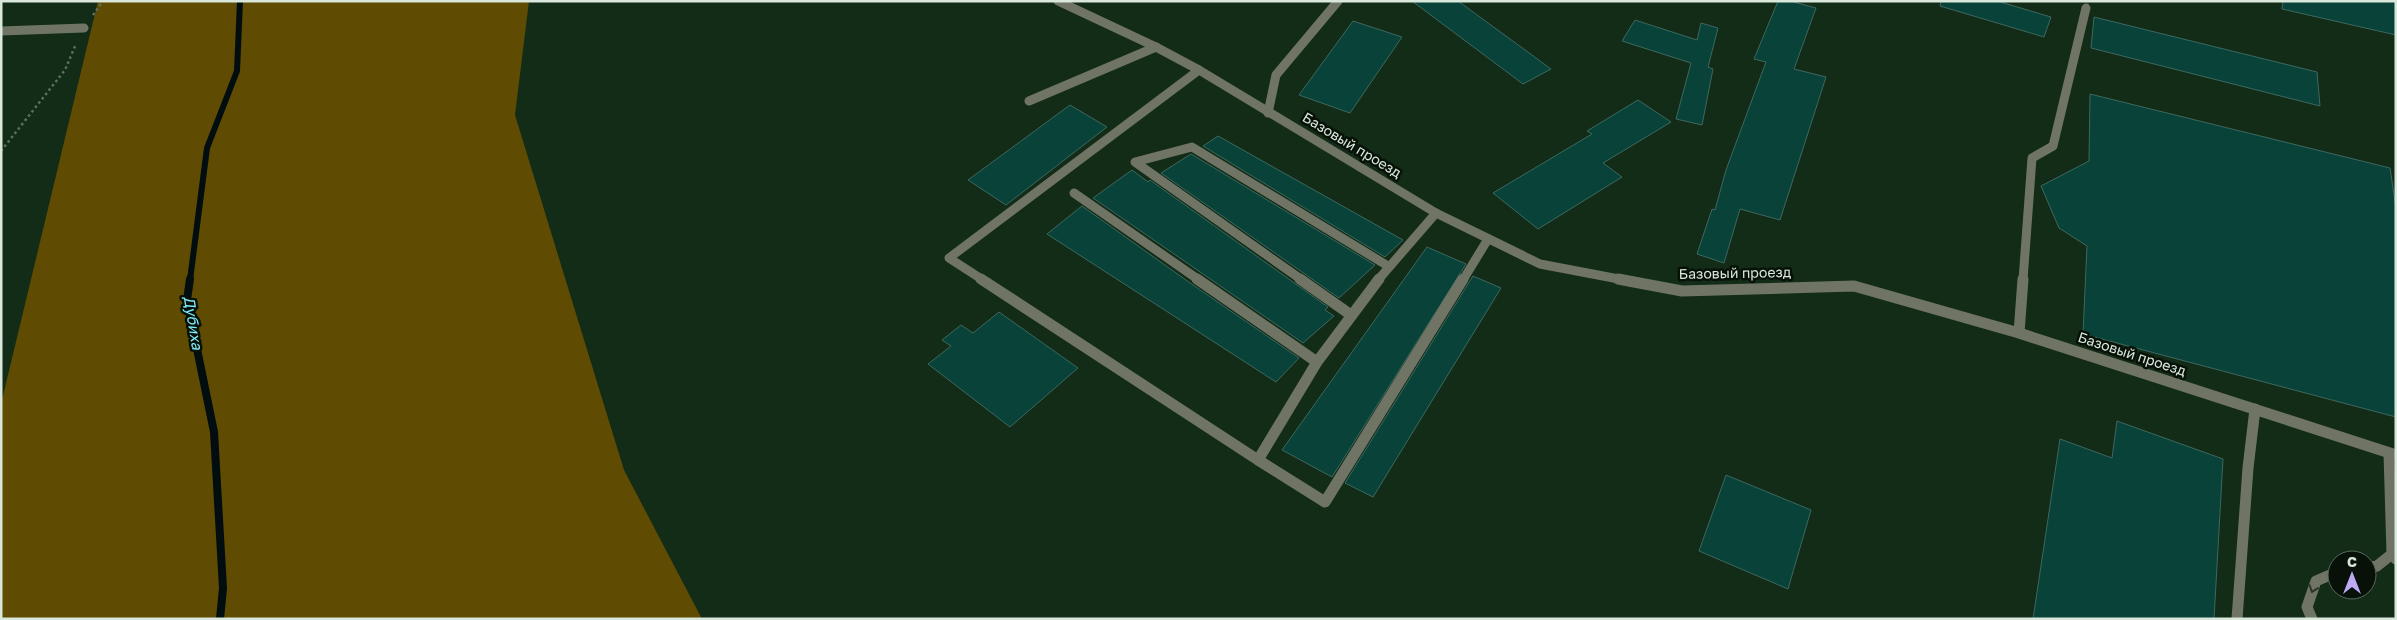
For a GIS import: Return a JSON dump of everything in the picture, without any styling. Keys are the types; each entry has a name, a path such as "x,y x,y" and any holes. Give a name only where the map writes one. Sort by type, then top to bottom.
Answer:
{"street":[{"name":"Базовый проезд","path":"1058,1 1156,47 1199,70 1436,213 1540,264 1682,291 1854,286 2019,333 2392,454"},
{"path":"1268,113 1276,75 1338,1"},
{"path":"2019,333 2032,158 2053,146 2086,8"},
{"path":"1,31 84,28"},
{"path":"1029,101 1156,47"},
{"path":"1199,70 949,258 1325,502 1488,239"},
{"path":"1351,314 1135,162 1192,148 1388,266"},
{"path":"1074,193 1317,362"},
{"path":"1258,460 1317,362 1351,314 1388,266 1436,213"},
{"path":"2238,619 2248,468 2255,409"},
{"path":"2377,566 2394,556 2392,454"},
{"path":"2312,619 2307,607 2316,581 2327,576"}],"path":[{"path":"1,151 65,70 84,28"}],"shaded area":[{"path":"98,1 529,1 515,115 624,470 702,619 1,619 1,404"}],"building":[{"path":"1412,1 1458,1 1551,69 1523,84"},
{"path":"1778,1 1790,1 1816,8 1794,69 1826,77 1780,220 1740,209 1724,263 1697,254 1712,209 1715,210 1726,170 1766,62 1754,59"},
{"path":"1941,1 1997,1 2051,17 2044,37 1940,6"},
{"path":"2283,1 2396,1 2396,35 2282,9"},
{"path":"2094,17 2317,72 2320,106 2091,48"},
{"path":"1635,20 1697,40 1701,23 1718,28 1708,67 1713,69 1702,125 1676,119 1691,63 1622,41"},
{"path":"1353,21 1402,37 1350,113 1299,95"},
{"path":"2090,94 2390,168 2396,208 2396,417 2083,334 2087,246 2059,228 2041,186 2089,161"},
{"path":"1638,100 1671,122 1603,163 1622,177 1538,229 1493,193 1592,134 1587,131"},
{"path":"1070,105 1107,127 1006,205 968,180"},
{"path":"1218,136 1403,240 1385,257 1203,146"},
{"path":"1191,154 1375,265 1339,298 1161,173"},
{"path":"1132,170 1148,182 1150,180 1328,307 1325,310 1334,316 1303,343 1093,198"},
{"path":"1082,206 1299,358 1276,382 1047,234"},
{"path":"1427,247 1466,264 1332,477 1282,450"},
{"path":"1473,276 1501,288 1373,497 1345,483"},
{"path":"999,312 1078,368 1010,427 928,364 951,346 942,340 961,325 973,333"},
{"path":"2117,421 2223,459 2214,619 2033,619 2060,439 2112,458"},
{"path":"1726,475 1811,510 1788,589 1699,551"}],"waterway":[{"name":"Дубиха","path":"190,280 207,148 237,71 240,1"},
{"name":"Дубиха","path":"190,279 187,300 214,432 223,588 220,619"}]}
